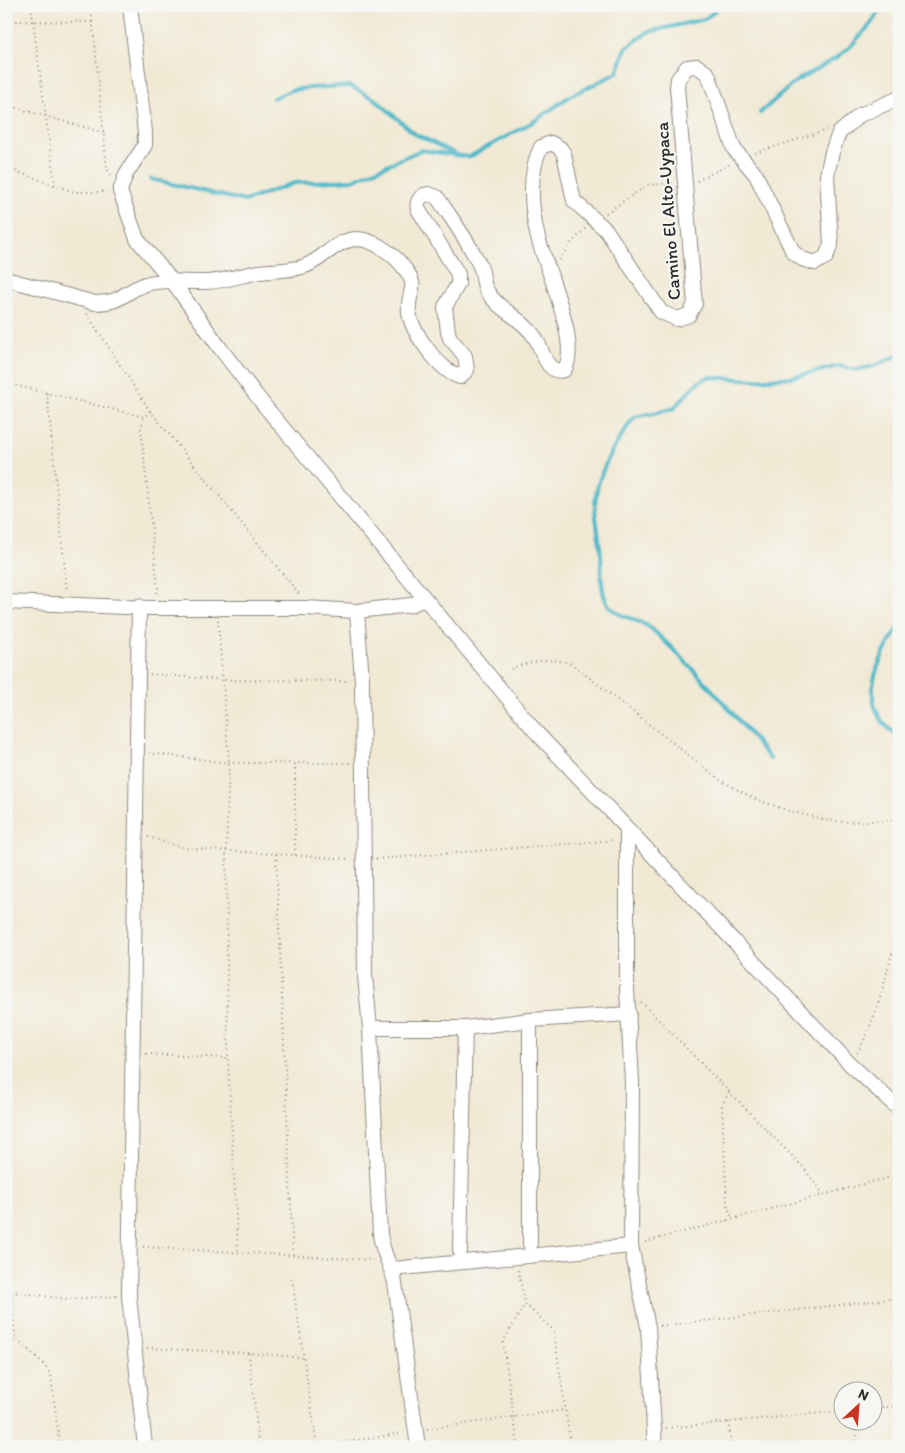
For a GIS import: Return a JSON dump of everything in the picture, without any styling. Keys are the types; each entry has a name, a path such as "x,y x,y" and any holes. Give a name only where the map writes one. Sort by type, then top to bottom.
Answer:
{"street":[{"path":"130,6 146,132 145,145 126,174 120,192 137,239 173,282 210,335 263,404 536,732 627,836 850,1064 899,1109"},
{"name":"Camino El Alto-Uypaca","path":"6,279 94,303 118,301 144,285 173,282 208,282 304,266 344,241 359,239 374,244 391,254 412,278 414,288 408,309 413,328 444,369 460,377 467,370 467,360 450,338 445,307 458,284 458,274 417,205 422,196 432,195 440,202 471,250 491,297 530,330 548,364 552,369 561,371 564,370 569,361 567,335 534,216 534,162 541,147 551,144 560,148 564,154 574,201 611,235 661,312 676,319 689,315 695,304 677,87 678,79 687,67 692,65 698,66 708,74 734,149 756,175 790,247 802,259 815,263 826,257 831,244 827,175 832,152 839,133 860,116 899,98"},
{"path":"6,602 144,607 305,608 358,611 411,605 424,599"},
{"path":"144,607 138,673 129,1296 145,1447"},
{"path":"358,611 362,681 362,860 365,976 370,1028 380,1234 389,1263 418,1447"},
{"path":"627,836 627,989 632,1093 630,1246 648,1327 655,1447"},
{"path":"370,1028 465,1028 530,1020 628,1014"},
{"path":"530,1020 530,1244"},
{"path":"460,1251 465,1028"},
{"path":"389,1263 515,1258 630,1246"}],"path":[{"path":"32,6 56,186"},
{"path":"6,168 74,192 120,192 108,169 91,6"},
{"path":"6,19 93,22"},
{"path":"6,104 105,133"},
{"path":"84,300 85,309 91,323 150,411 302,597 305,608"},
{"path":"6,383 144,417"},
{"path":"46,393 68,603"},
{"path":"144,607 158,588 141,429 144,417 150,411"},
{"path":"217,608 229,762 226,851 228,1058 238,1254"},
{"path":"511,669 523,664 556,660 572,664 720,780 771,805 807,816 844,822 899,820"},
{"path":"138,673 224,680 362,681"},
{"path":"137,752 229,762 362,763"},
{"path":"295,763 295,855"},
{"path":"136,833 184,848 362,860 627,836"},
{"path":"276,854 293,1257"},
{"path":"850,1064 863,1043 872,1022 899,927"},
{"path":"627,989 803,1166 823,1194"},
{"path":"132,1053 228,1058"},
{"path":"729,1092 722,1106 727,1203 732,1219"},
{"path":"630,1246 823,1194 887,1178 899,1178"},
{"path":"130,1246 389,1263"},
{"path":"515,1258 525,1304 554,1333 571,1447"},
{"path":"292,1279 317,1446"},
{"path":"6,1292 68,1299 129,1296"},
{"path":"6,1355 15,1338 11,1292"},
{"path":"648,1327 899,1298"},
{"path":"518,1447 502,1342 525,1304"},
{"path":"15,1338 42,1362 51,1375 60,1447"},
{"path":"134,1348 249,1353 304,1358"},
{"path":"249,1353 259,1447"},
{"path":"882,1407 899,1406"},
{"path":"314,1447 565,1410"},
{"path":"653,1429 832,1412"},
{"path":"728,1422 732,1447"},
{"path":"856,1430 858,1447"}],"waterway":[{"path":"151,179 245,201 294,183 353,180 421,150 469,157 533,122 570,96 617,73 626,48 648,32 705,19 721,6"},
{"path":"760,113 796,81 839,56 851,46 871,24 882,6"},
{"path":"273,98 292,90 350,86 375,99 415,134 456,154"},
{"path":"770,759 714,692 669,645 653,630 621,615 610,607 606,601 602,585 595,507 599,483 608,459 634,417 673,409 696,384 708,377 756,380 792,377 840,366 856,370 874,366 899,355"},
{"path":"899,627 880,660 873,685 876,709 882,721 899,737"}]}
